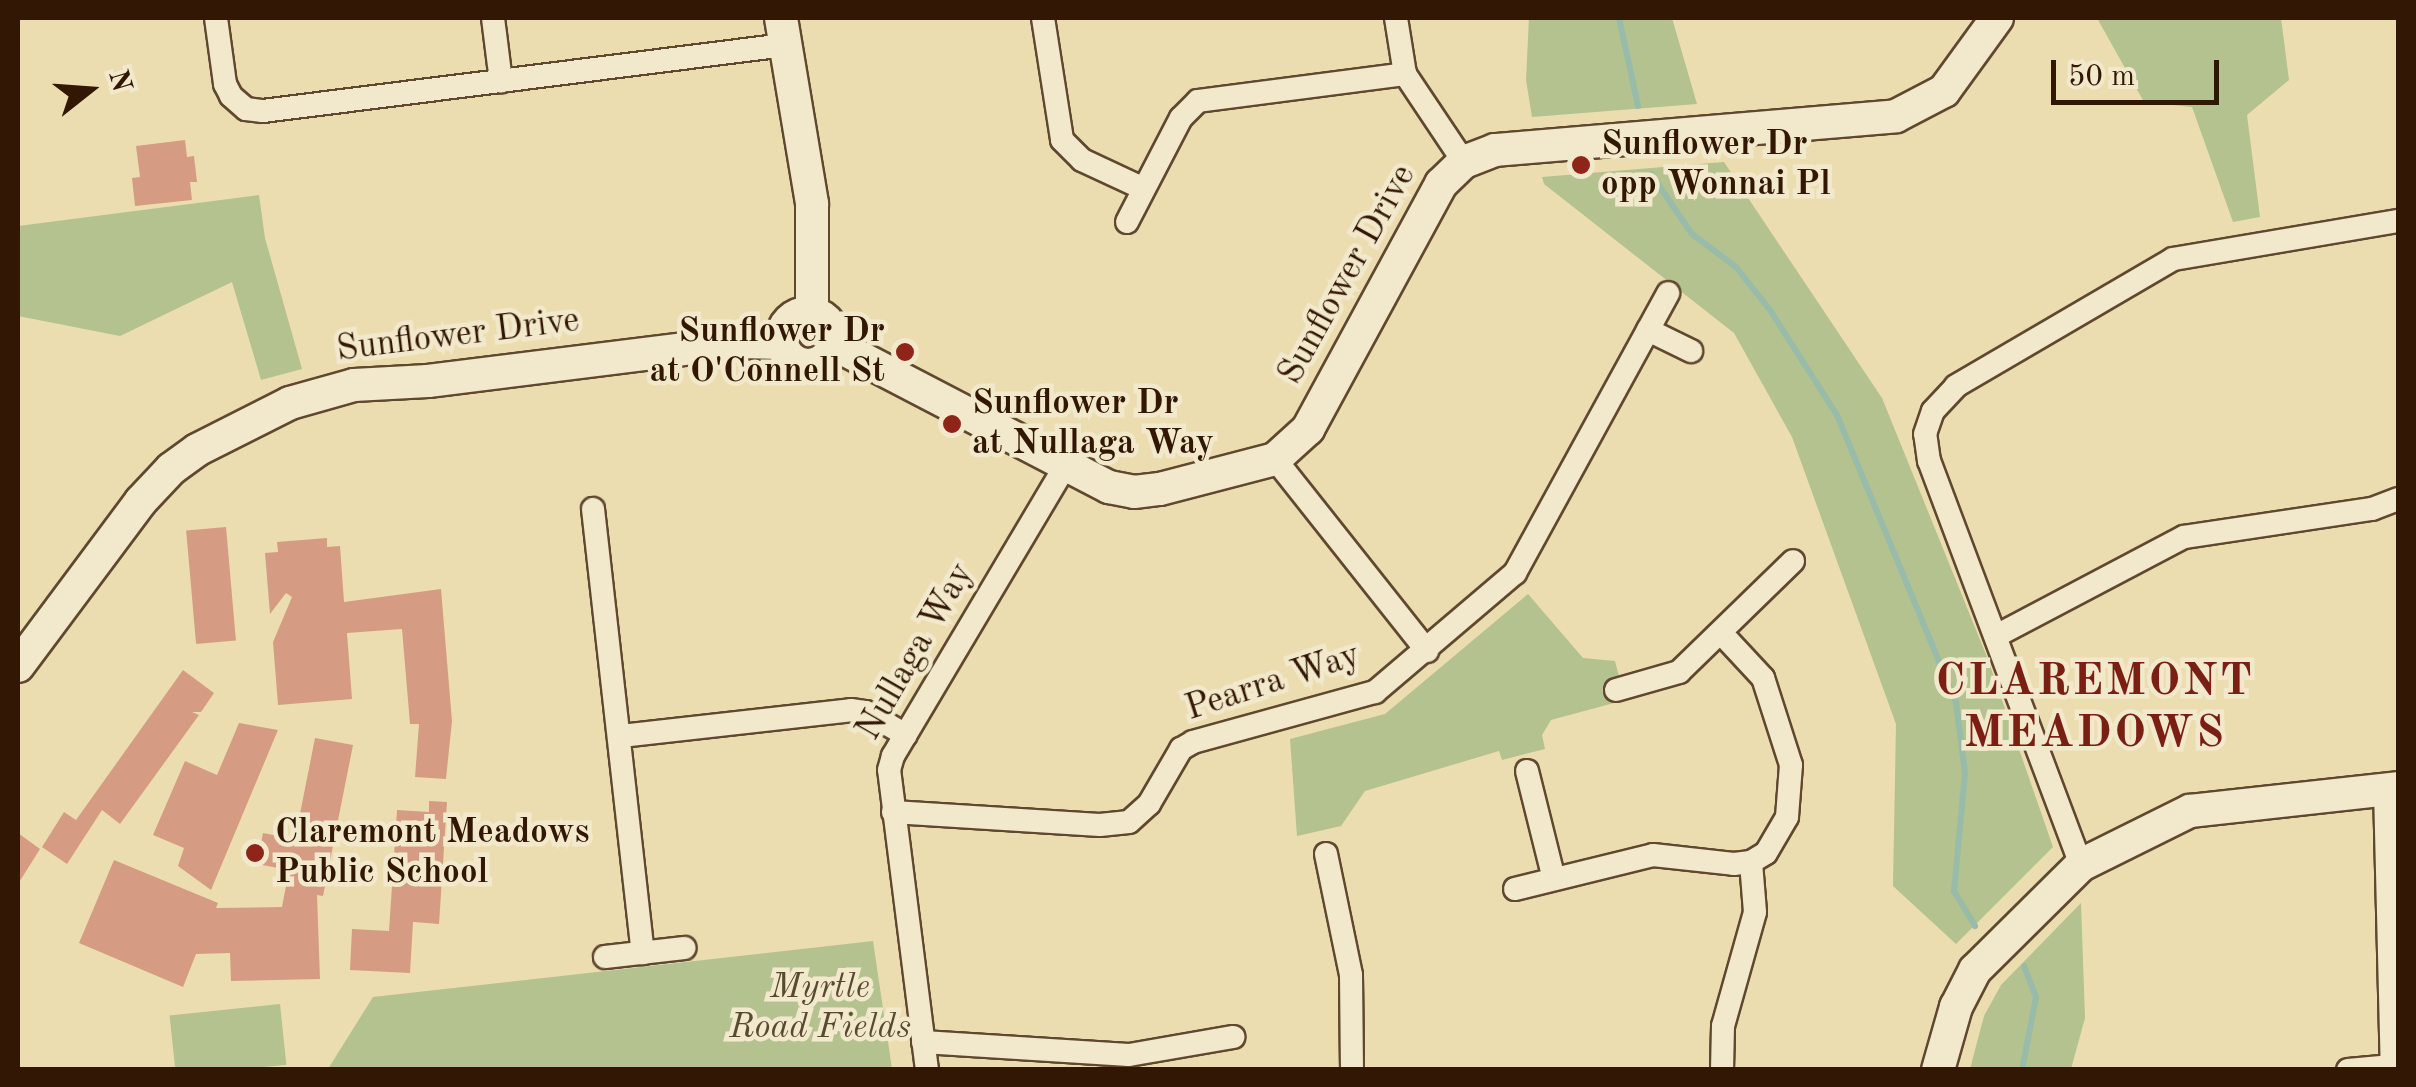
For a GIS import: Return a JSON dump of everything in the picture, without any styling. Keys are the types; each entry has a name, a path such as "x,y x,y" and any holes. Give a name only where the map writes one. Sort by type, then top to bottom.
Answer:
{"street":[{"path":"216,18 225,84 246,108 263,111 501,81 783,31 812,204 812,312"},
{"path":"493,18 501,81"},
{"path":"1043,18 1062,140 1082,160 1142,188"},
{"path":"1396,18 1405,74 1464,162"},
{"name":"Sunflower Drive","path":"1275,459 1308,429 1441,184 1464,162 1496,150 1896,116 1944,92 1998,18"},
{"path":"1127,222 1181,118 1198,101 1405,74"},
{"path":"2081,865 1929,462 1927,425 1942,397 2172,258 2398,220"},
{"name":"Pearra Way","path":"893,812 1100,825 1129,822 1149,804 1181,749 1193,742 1375,692 1428,651 1514,573 1668,294"},
{"path":"812,312 827,320 834,344 827,358 804,365 790,357 782,342 790,320 812,312"},
{"path":"1648,330 1691,351"},
{"name":"Sunflower Drive","path":"18,666 141,501 171,469 197,450 290,403 354,385 428,382 740,342 782,342"},
{"path":"834,344 1109,487 1134,492 1275,459 1428,651"},
{"name":"Nullaga Way","path":"927,1070 889,770 1066,465"},
{"path":"1996,636 2184,536 2372,509 2398,499"},
{"path":"593,509 643,953"},
{"path":"1616,690 1679,672 1793,561"},
{"path":"1516,889 1653,855 1718,864 1751,862 1778,838 1787,818 1793,780 1764,678 1722,634"},
{"path":"621,736 851,710 866,712 906,735"},
{"path":"1527,771 1554,879"},
{"path":"1938,1070 1956,1008 1975,970 2081,865 2190,812 2392,788 2392,1068 2348,1070"},
{"path":"1326,854 1351,975 1352,1070"},
{"path":"1722,1070 1723,1026 1756,912 1751,862"},
{"path":"605,957 684,948"},
{"path":"923,1042 1130,1056 1233,1037"},
{"path":"1200,1045 1204,1070"}],"green space":[{"path":"1529,18 1672,18 1697,104 1532,117 1526,80"},
{"path":"2097,18 2281,18 2289,80 2247,115 2260,217 2233,222 2192,107 2144,102"},
{"path":"1724,162 1882,398 1987,657 2053,847 1956,944 1893,886 1896,724 1792,437 1734,333 1544,184 1542,177"},
{"path":"259,195 265,238 302,369 261,380 232,282 120,336 18,316 18,226"},
{"path":"1528,594 1583,658 1615,661 1625,700 1551,720 1542,735 1545,749 1502,760 1499,751 1365,791 1341,826 1297,836 1290,739 1385,714"},
{"path":"2081,903 2085,1018 2071,1069 1970,1069 1984,1016 2001,985"},
{"name":"Myrtle Road Fields","path":"873,941 892,1069 328,1069 373,997"},
{"path":"280,1004 286,1065 175,1070 170,1016"}],"building":[{"path":"185,140 187,157 194,156 197,182 190,182 192,200 135,206 132,178 140,177 136,146"},
{"path":"226,527 236,641 196,644 186,530"},
{"path":"327,538 327,547 340,546 344,602 441,589 452,721 446,779 415,777 419,724 410,724 402,629 347,633 352,699 278,705 273,642 292,597 286,593 270,614 265,553 278,552 277,542"},
{"path":"183,670 214,693 201,712 192,712 199,715 120,824 102,810 67,864 42,847 64,812 76,820"},
{"path":"239,723 278,730 211,890 178,866 184,848 153,835 185,761 217,775"},
{"path":"315,738 353,745 323,896 317,895 320,979 231,981 230,953 196,954 183,987 79,943 114,860 218,903 216,908 282,907 289,870 257,864 263,833 295,839"},
{"path":"429,801 447,802 439,924 413,922 410,973 350,970 352,929 389,931 397,810 429,812"},
{"path":"18,833 40,849 18,884"}],"waterway":[{"path":"1619,18 1638,106"},
{"path":"1651,174 1692,234 1736,267 1770,310 1837,415 1956,703 1965,773 1954,891 1975,926"},
{"path":"2022,1070 2036,997 2024,966"}],"place":[{"name":"Sunflower Dr opp Wonnai Pl","path":"1581,165"},
{"name":"Sunflower Dr at O'Connell St","path":"905,352"},
{"name":"Sunflower Dr at Nullaga Way","path":"952,424"},
{"name":"Claremont Meadows Public School","path":"255,853"}],"district":[{"name":"CLAREMONT MEADOWS","path":"2095,709"}]}
